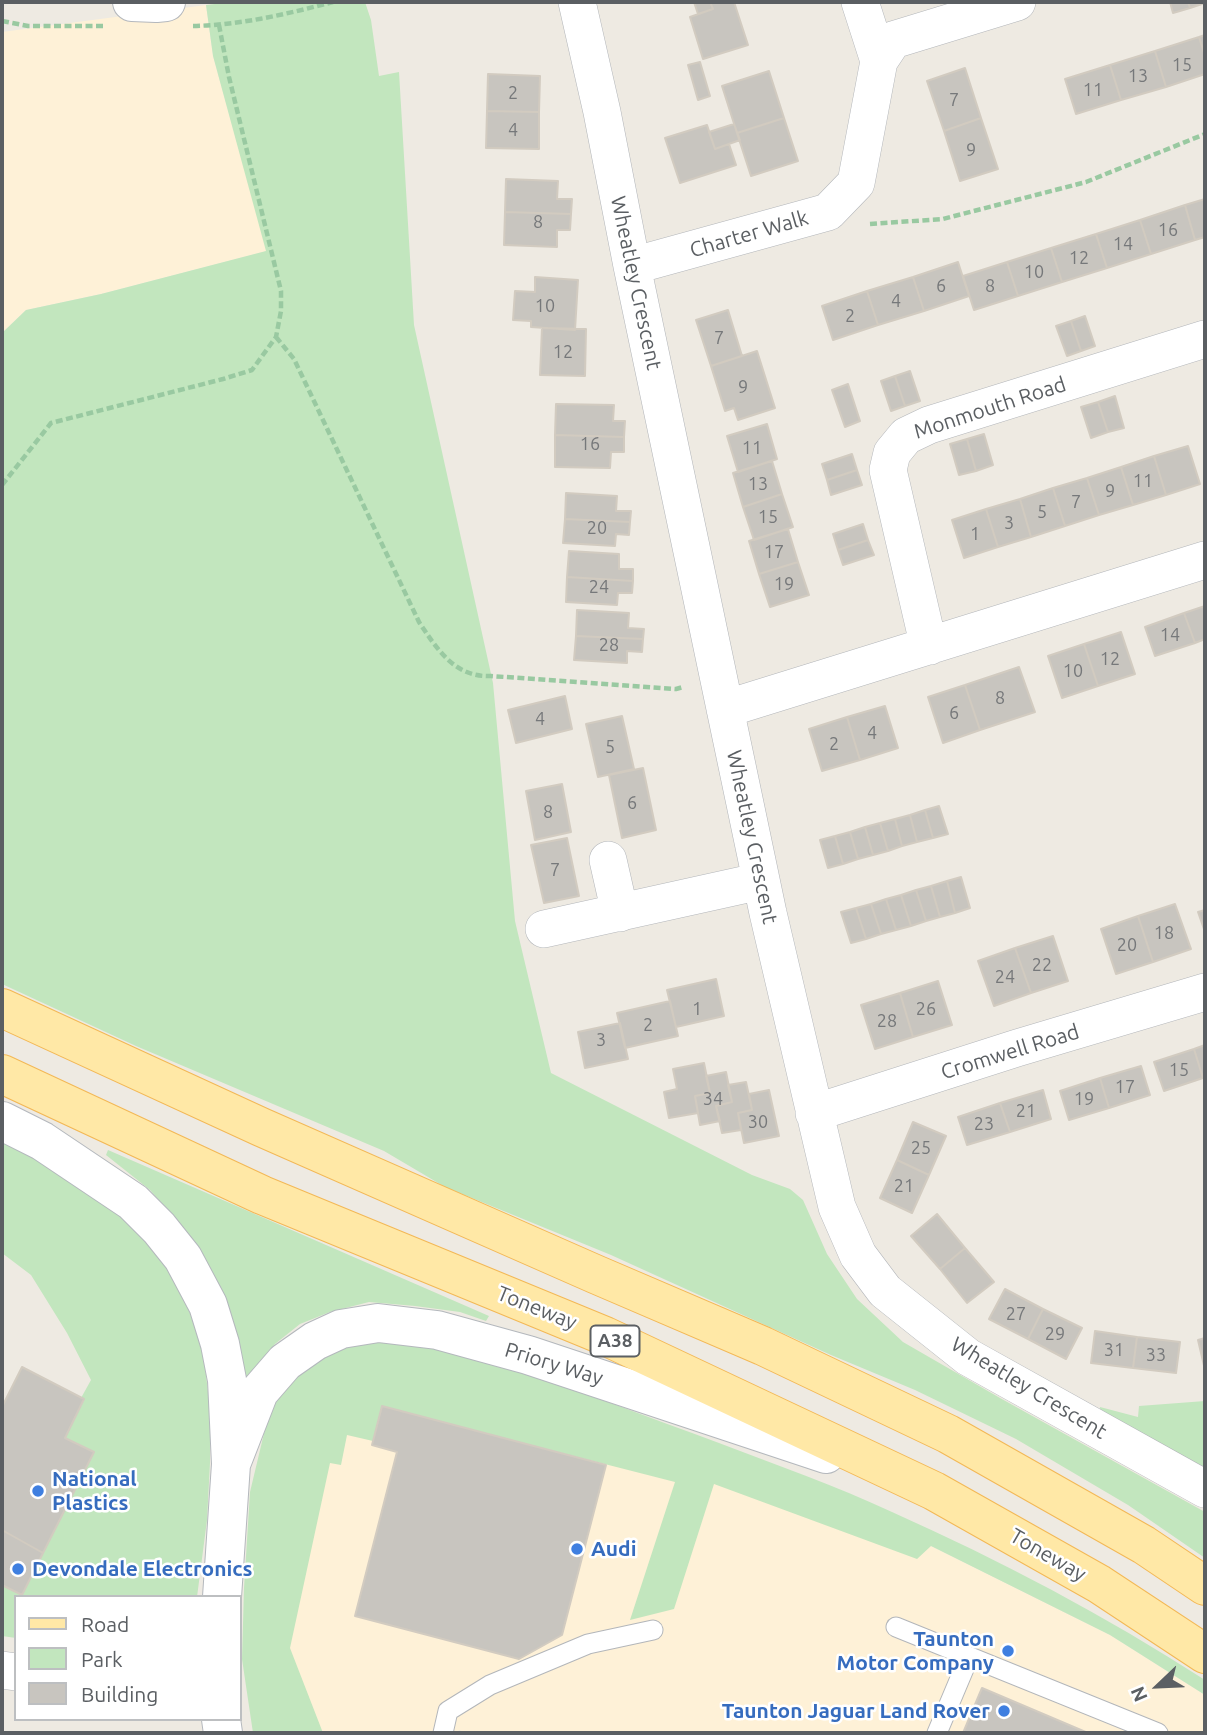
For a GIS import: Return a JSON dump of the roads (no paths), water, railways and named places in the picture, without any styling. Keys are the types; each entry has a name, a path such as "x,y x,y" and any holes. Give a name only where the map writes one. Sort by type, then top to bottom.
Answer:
{"main road":[{"name":"A38","path":"2,1007 261,1127 763,1346 948,1434 1144,1545 1205,1586"},
{"name":"Toneway","path":"2,1074 262,1195 605,1336 934,1490 1099,1584 1205,1654"}],"street":[{"path":"132,2 166,2"},
{"name":"Wheatley Crescent","path":"577,2 761,881 837,1207 858,1255 885,1291 968,1357 1205,1489"},
{"name":"Charter Walk","path":"632,266 828,212 856,183 879,61 860,2"},
{"path":"879,61 893,40 1017,2"},
{"name":"Monmouth Road","path":"930,646 888,470 892,453 906,436 929,425 1205,339"},
{"path":"722,693 930,646 1205,560"},
{"path":"608,860 621,913"},
{"path":"544,929 761,881"},
{"name":"Cromwell Road","path":"814,1113 1205,992"},
{"name":"Priory Way","path":"2,1121 42,1141 132,1202 159,1228 183,1258 208,1304 227,1380 231,1464 222,1595"},
{"name":"Priory Way","path":"231,1464 259,1392 285,1362 315,1341 341,1329 378,1323 437,1331 528,1355 934,1490"}],"lane":[{"path":"896,1627 1158,1733"},
{"path":"443,1733 448,1711 489,1685 588,1644 653,1630"},
{"path":"937,1733 969,1657"}],"place":[{"name":"National Plastics","path":"38,1491"},
{"name":"Audi","path":"577,1549"},
{"name":"Devondale Electronics","path":"18,1569"},
{"name":"Taunton Motor Company","path":"1008,1651"},
{"name":"Taunton Jaguar Land Rover","path":"1004,1711"}]}
